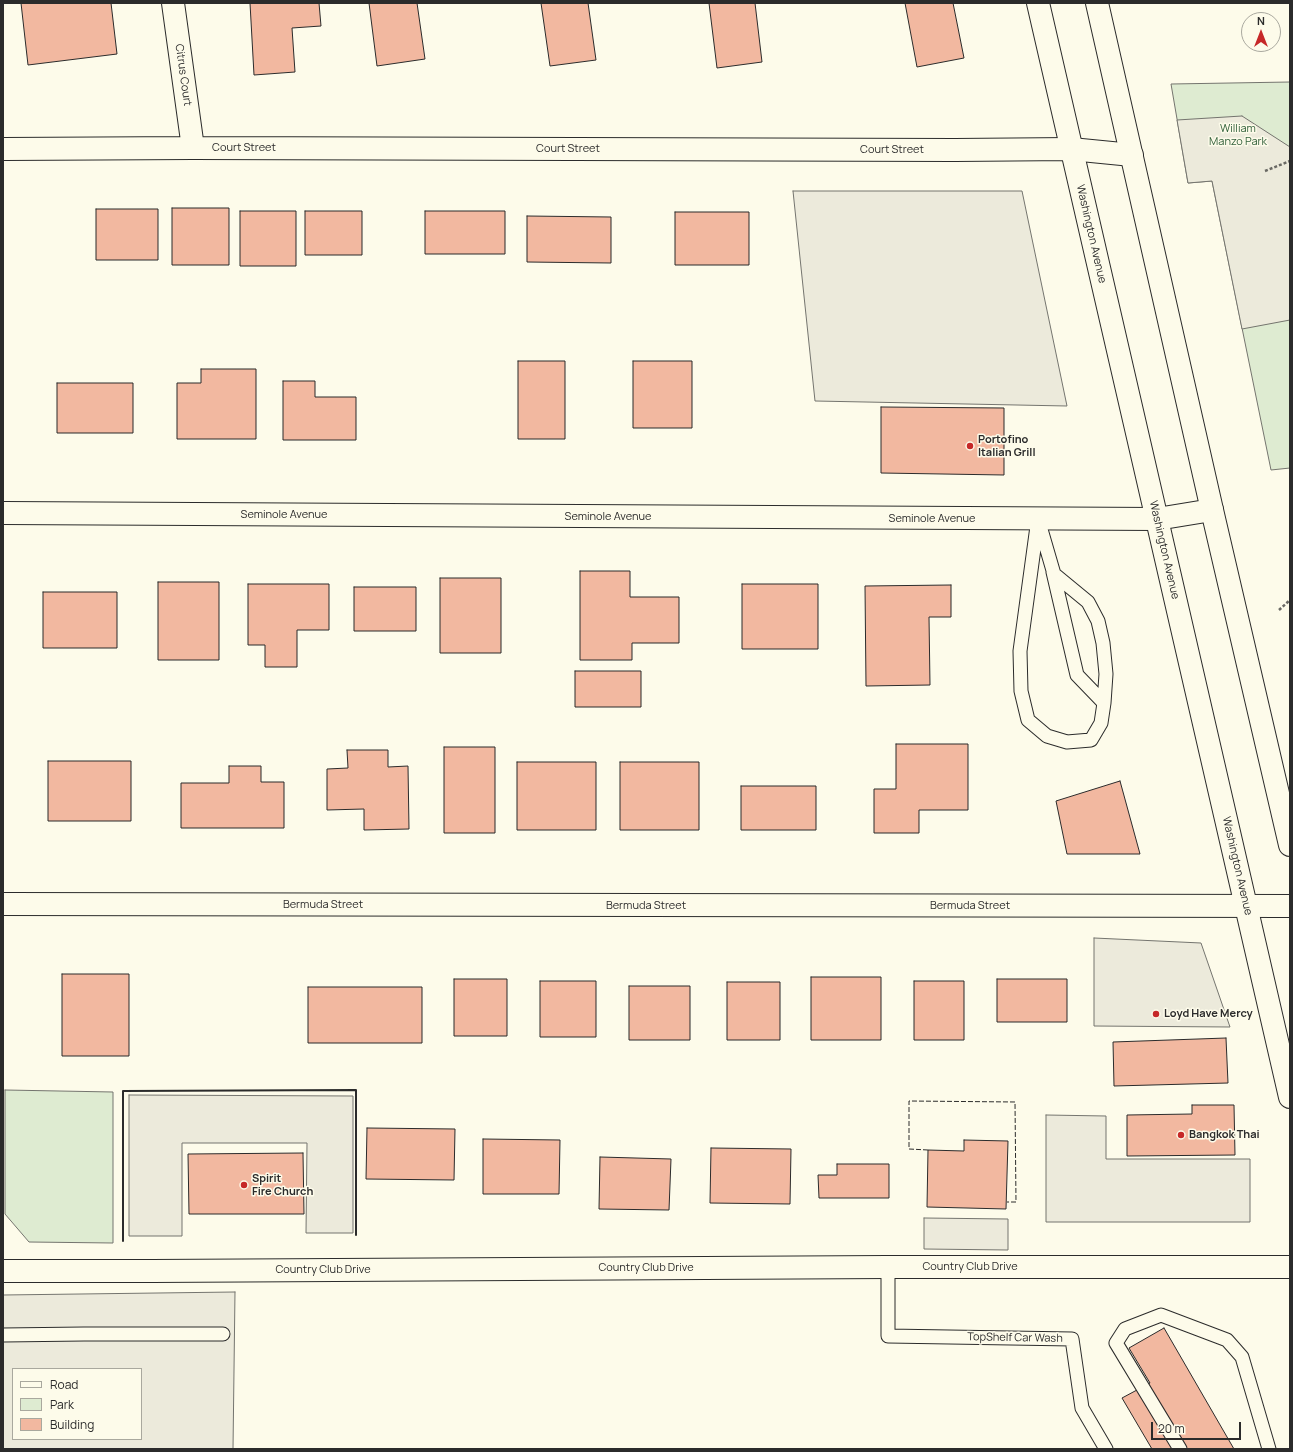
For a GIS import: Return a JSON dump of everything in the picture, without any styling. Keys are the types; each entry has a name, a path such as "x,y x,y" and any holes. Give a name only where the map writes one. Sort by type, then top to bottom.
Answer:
{"street":[{"name":"Citrus Court","path":"173,3 193,148"},
{"name":"Washington Avenue","path":"1038,3 1290,1097"},
{"path":"1097,3 1290,845"},
{"name":"Court Street","path":"3,149 1071,149 1132,155"},
{"name":"Seminole Avenue","path":"3,513 1156,519 1212,510"},
{"name":"Bermuda Street","path":"3,904 1290,906"},
{"name":"Country Club Drive","path":"3,1270 152,1271 888,1267 1290,1267"}],"lane":[{"path":"1038,519 1020,652 1021,691 1028,720 1047,736 1067,742 1092,740 1101,723 1104,703 1106,674 1103,642 1098,621 1088,602 1054,574 1053,571"},
{"path":"1038,519 1053,571 1076,675 1104,703"},
{"name":"TopShelf Car Wash","path":"888,1267 888,1336 1072,1339 1082,1408 1106,1449"},
{"path":"1180,1449 1116,1343 1125,1329 1160,1315 1227,1340 1242,1357 1269,1449"},
{"path":"3,1335 223,1334"}],"path":[{"path":"1265,171 1290,161"},
{"path":"1279,610 1290,600"}],"green space":[{"name":"William Manzo Park","path":"1290,82 1290,468 1271,470 1212,181 1188,183 1171,84"},
{"path":"5,1090 113,1092 113,1243 29,1242 5,1214"}],"shaded area":[{"name":"William Manzo Park","path":"1242,116 1290,147 1290,320 1242,329 1212,181 1188,183 1177,120"},
{"path":"793,191 1022,191 1067,406 815,401"},
{"path":"1094,938 1201,943 1230,1027 1094,1026"},
{"path":"129,1095 353,1096 353,1233 306,1233 307,1143 182,1143 182,1236 129,1236"},
{"path":"1046,1115 1106,1116 1106,1159 1250,1159 1250,1222 1046,1222"},
{"path":"924,1218 1008,1219 1008,1250 924,1249"},
{"path":"235,1292 233,1449 3,1449 3,1295"}],"building":[{"path":"21,3 111,3 117,54 28,65"},
{"path":"250,3 319,3 321,26 292,28 295,72 254,75"},
{"path":"369,3 417,3 425,59 377,66"},
{"path":"541,3 588,3 596,60 550,66"},
{"path":"709,3 755,3 762,62 717,68"},
{"path":"905,3 953,3 964,58 917,67"},
{"path":"172,208 229,208 229,265 172,265"},
{"path":"96,209 158,209 158,260 96,260"},
{"path":"240,211 296,211 296,266 240,266"},
{"path":"305,211 362,211 362,255 305,255"},
{"path":"425,211 505,211 505,254 425,254"},
{"path":"675,212 749,212 749,265 675,265"},
{"path":"527,216 611,217 611,263 527,262"},
{"path":"518,361 565,361 565,439 518,439"},
{"path":"633,361 692,361 692,428 633,428"},
{"path":"201,369 256,369 256,439 177,439 177,383 201,383"},
{"path":"283,381 315,381 315,397 356,397 356,440 283,440"},
{"path":"57,383 133,383 133,433 57,433"},
{"path":"881,407 1004,408 1004,475 881,473"},
{"path":"580,571 630,571 630,597 679,597 679,643 632,643 632,660 580,660"},
{"path":"440,578 501,578 501,653 440,653"},
{"path":"158,582 219,582 219,660 158,660"},
{"path":"248,584 329,584 329,630 297,630 297,667 265,667 265,645 248,645"},
{"path":"742,584 818,584 818,649 742,649"},
{"path":"951,585 951,617 929,617 930,685 866,686 865,586"},
{"path":"354,587 416,587 416,631 354,631"},
{"path":"43,592 117,592 117,648 43,648"},
{"path":"575,671 641,671 641,707 575,707"},
{"path":"896,744 968,744 968,810 919,810 919,833 874,833 874,789 896,789"},
{"path":"444,747 495,747 495,833 444,833"},
{"path":"347,750 388,750 388,767 408,766 409,829 364,830 364,809 327,810 327,769 348,768"},
{"path":"48,761 131,761 131,821 48,821"},
{"path":"517,762 596,762 596,830 517,830"},
{"path":"620,762 699,762 699,830 620,830"},
{"path":"229,766 261,766 261,782 284,782 284,828 181,828 181,783 229,783"},
{"path":"1120,781 1140,854 1067,854 1056,801"},
{"path":"741,786 816,786 816,830 741,830"},
{"path":"62,974 129,974 129,1056 62,1056"},
{"path":"811,977 881,977 881,1040 811,1040"},
{"path":"454,979 507,979 507,1036 454,1036"},
{"path":"997,979 1067,979 1067,1022 997,1022"},
{"path":"540,981 596,981 596,1037 540,1037"},
{"path":"914,981 964,981 964,1040 914,1040"},
{"path":"727,982 780,982 780,1040 727,1040"},
{"path":"629,986 690,986 690,1040 629,1040"},
{"path":"308,987 422,987 422,1043 308,1043"},
{"path":"1226,1038 1228,1083 1114,1086 1113,1042"},
{"name":"Bangkok Thai","path":"1192,1105 1234,1105 1235,1155 1127,1156 1127,1115 1192,1114"},
{"path":"367,1128 455,1129 454,1180 366,1179"},
{"path":"483,1139 560,1140 559,1194 483,1194"},
{"path":"964,1140 1008,1141 1006,1209 927,1207 928,1150 964,1151"},
{"path":"711,1148 791,1149 790,1204 710,1203"},
{"path":"303,1153 304,1214 189,1214 188,1154"},
{"path":"600,1157 671,1159 669,1210 599,1209"},
{"path":"837,1164 889,1164 889,1198 819,1198 818,1175 837,1175"},
{"path":"1164,1328 1234,1449 1152,1449 1122,1398 1150,1383 1129,1348"}],"fence":[{"path":"928,1150 909,1149 909,1101 1015,1102 1016,1202 1007,1202"}],"wall":[{"path":"1164,3 1194,3"},
{"path":"123,1241 123,1091 356,1090 356,1235"}],"place":[{"name":"Portofino Italian Grill","path":"970,446"},
{"name":"Loyd Have Mercy","path":"1156,1014"},
{"name":"Bangkok Thai","path":"1181,1135"},
{"name":"Spirit Fire Church","path":"244,1185"}]}
